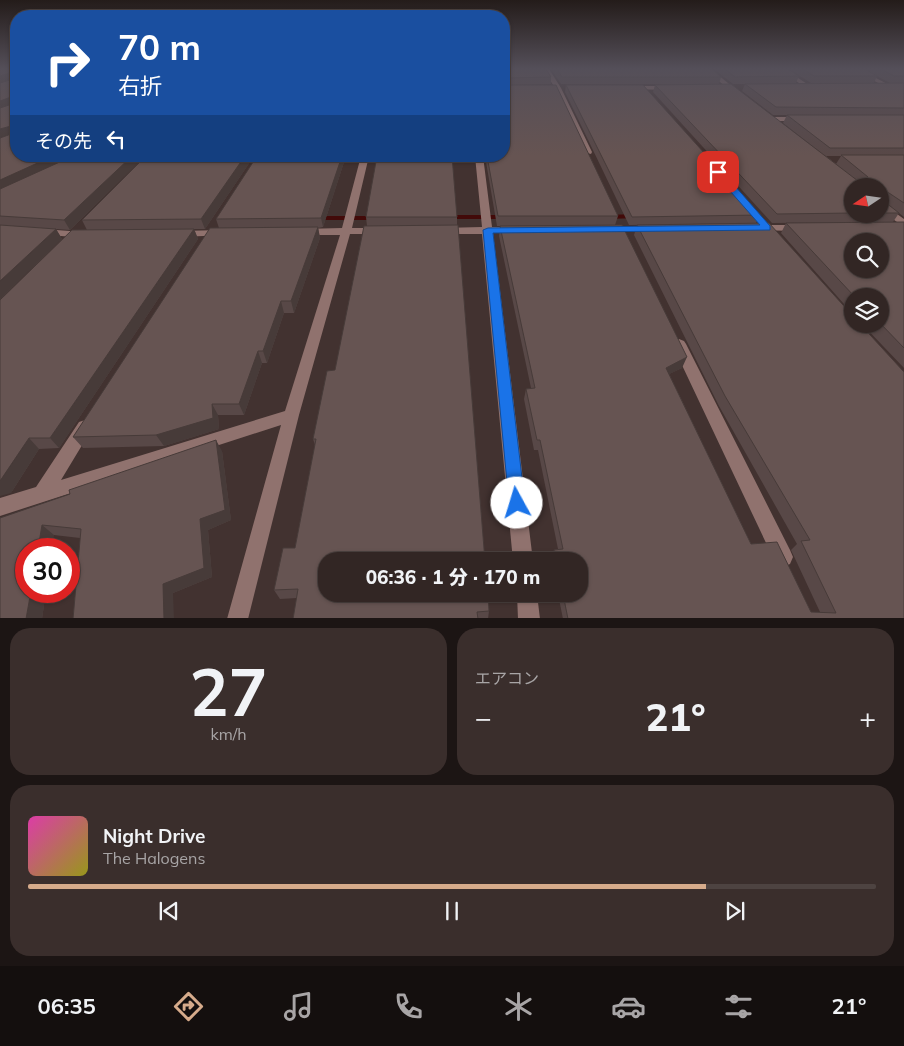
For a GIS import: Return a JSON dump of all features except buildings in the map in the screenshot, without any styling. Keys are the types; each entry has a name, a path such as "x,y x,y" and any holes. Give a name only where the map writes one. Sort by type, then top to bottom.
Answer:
{"street":[{"path":"563,98 595,168"},
{"path":"778,125 767,117 809,119"},
{"path":"237,618 291,415 346,232 364,162"},
{"path":"480,162 522,552"},
{"path":"616,212 632,247"},
{"path":"889,214 901,226"},
{"path":"199,250 219,218"},
{"path":"72,238 88,222"},
{"path":"748,228 806,228"},
{"path":"595,229 662,229"},
{"path":"431,231 527,230"},
{"path":"28,231 72,238 94,235"},
{"path":"288,232 393,231"},
{"path":"171,234 239,233"},
{"path":"675,335 787,565"},
{"path":"0,507 291,415"},
{"path":"43,492 91,417"},
{"path":"528,602 529,618"}],"waterway":[{"path":"605,217 638,216"},
{"path":"445,217 508,217"},
{"path":"312,218 378,218"}],"route":[{"path":"517,503 488,230 767,228 718,172"}]}
